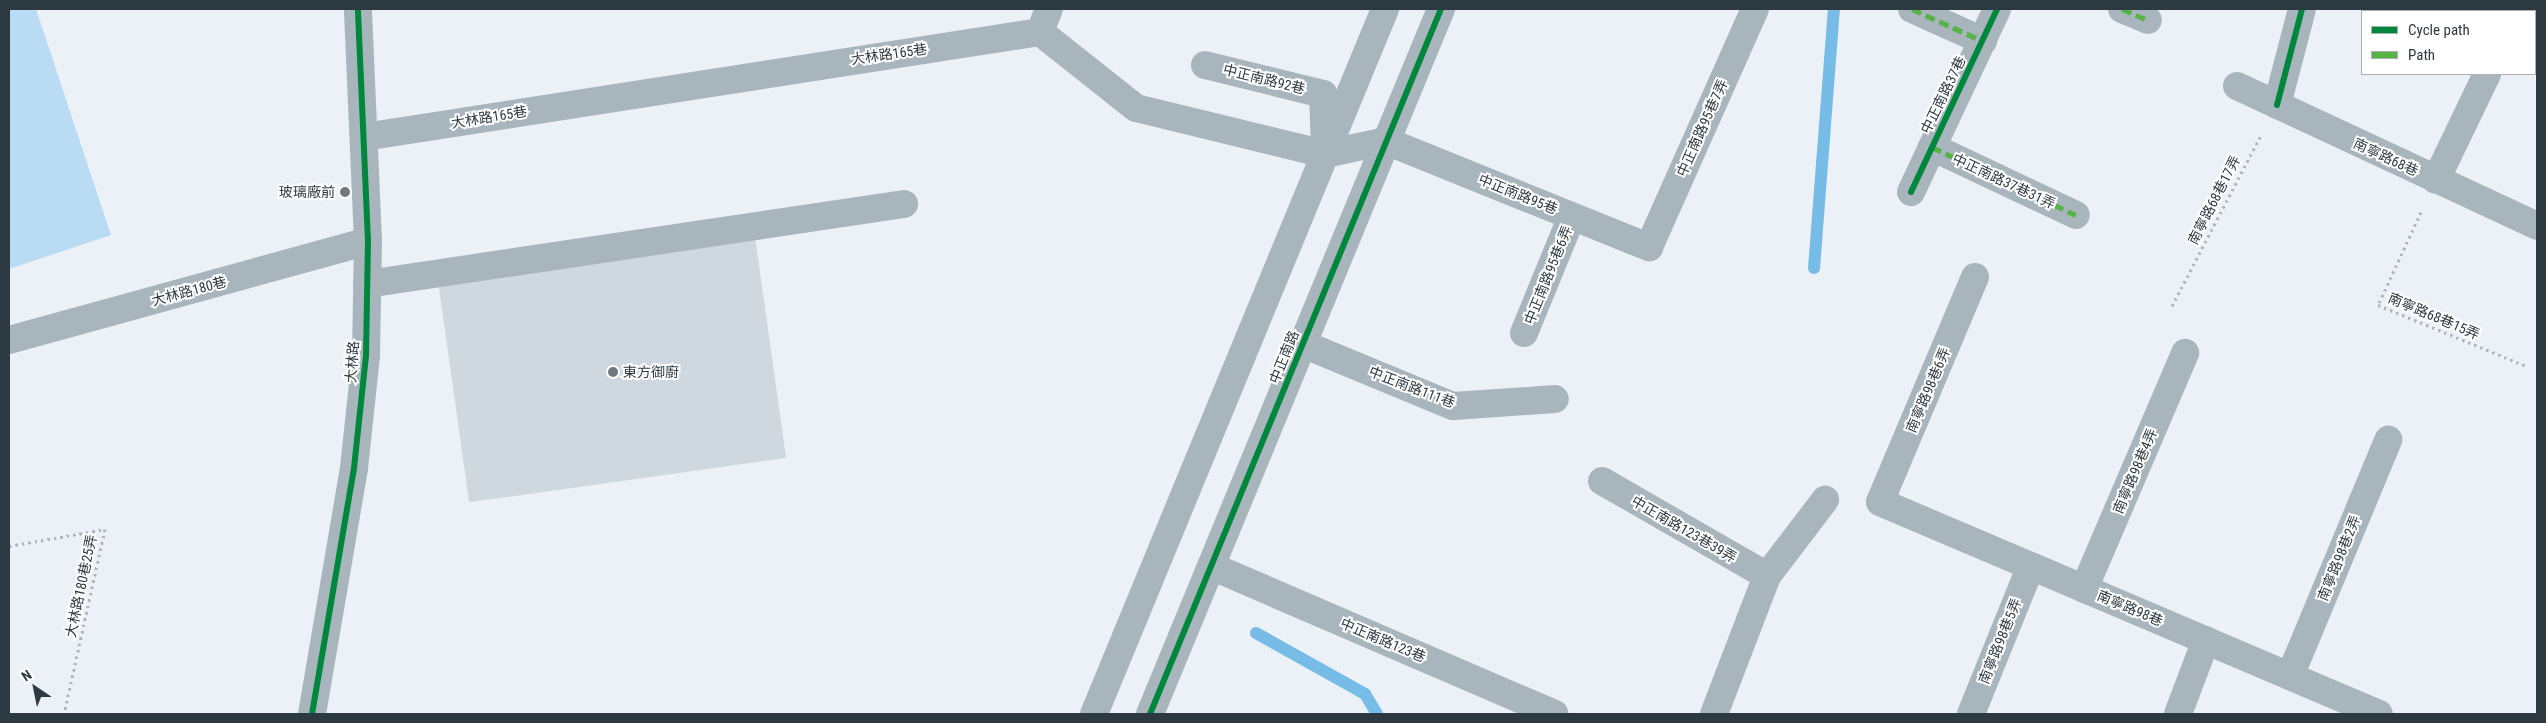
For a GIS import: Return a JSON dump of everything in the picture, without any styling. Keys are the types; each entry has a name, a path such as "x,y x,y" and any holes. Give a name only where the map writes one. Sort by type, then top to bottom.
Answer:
{"street":[{"name":"大林路","path":"312,714 354,468 366,355 368,241 358,9"},
{"path":"1094,714 1385,9"},
{"name":"中正南路","path":"1150,714 1441,9"},
{"name":"中正南路95巷7弄","path":"1649,247 1755,9"},
{"path":"1912,9 1983,41"},
{"name":"中正南路37巷","path":"1911,192 1997,9"},
{"path":"2122,9 2148,20"},
{"path":"2277,105 2302,9"},
{"name":"大林路165巷","path":"364,137 1044,21 1136,108 1325,154 1386,142"},
{"name":"中正南路92巷","path":"1205,65 1323,94 1325,154"},
{"path":"2436,180 2487,75"},
{"name":"南寧路68巷","path":"2237,86 2537,226"},
{"name":"中正南路95巷","path":"1386,142 1649,247"},
{"name":"中正南路37巷31弄","path":"1932,147 2076,215"},
{"path":"367,284 904,204"},
{"name":"中正南路95巷6弄","path":"1524,334 1572,216"},
{"name":"大林路180巷","path":"9,340 368,241"},
{"name":"南寧路98巷6弄","path":"1880,502 1975,277"},
{"name":"中正南路111巷","path":"1303,344 1453,406 1555,399"},
{"name":"南寧路98巷4弄","path":"2084,589 2185,353"},
{"name":"南寧路98巷2弄","path":"2290,676 2388,440"},
{"name":"中正南路123巷39弄","path":"1602,481 1767,576"},
{"path":"1714,714 1767,576 1825,500"},
{"name":"南寧路98巷","path":"1880,502 2030,568 2206,640 2379,714"},
{"name":"中正南路123巷","path":"1211,566 1555,714"},
{"name":"南寧路98巷5弄","path":"1971,714 2030,568"},
{"path":"2178,714 2206,640"}],"shaded area":[{"path":"9,9 36,9 111,235 9,269"}],"building":[{"name":"東方御廚","path":"755,237 786,458 469,502 438,282"}],"waterway":[{"path":"1814,268 1834,9"},
{"path":"1256,633 1365,694 1377,714"}],"marked path":[{"path":"1912,9 1983,41"},
{"path":"2122,9 2148,20"},
{"path":"1932,147 2076,215"}],"cycle path":[{"path":"312,714 354,468 366,355 368,241 358,9"},
{"path":"1150,714 1441,9"},
{"path":"1911,192 1997,9"},
{"path":"2277,105 2302,9"}],"place":[{"name":"玻璃廠前","path":"345,192"},
{"name":"東方御廚","path":"613,372"}]}
